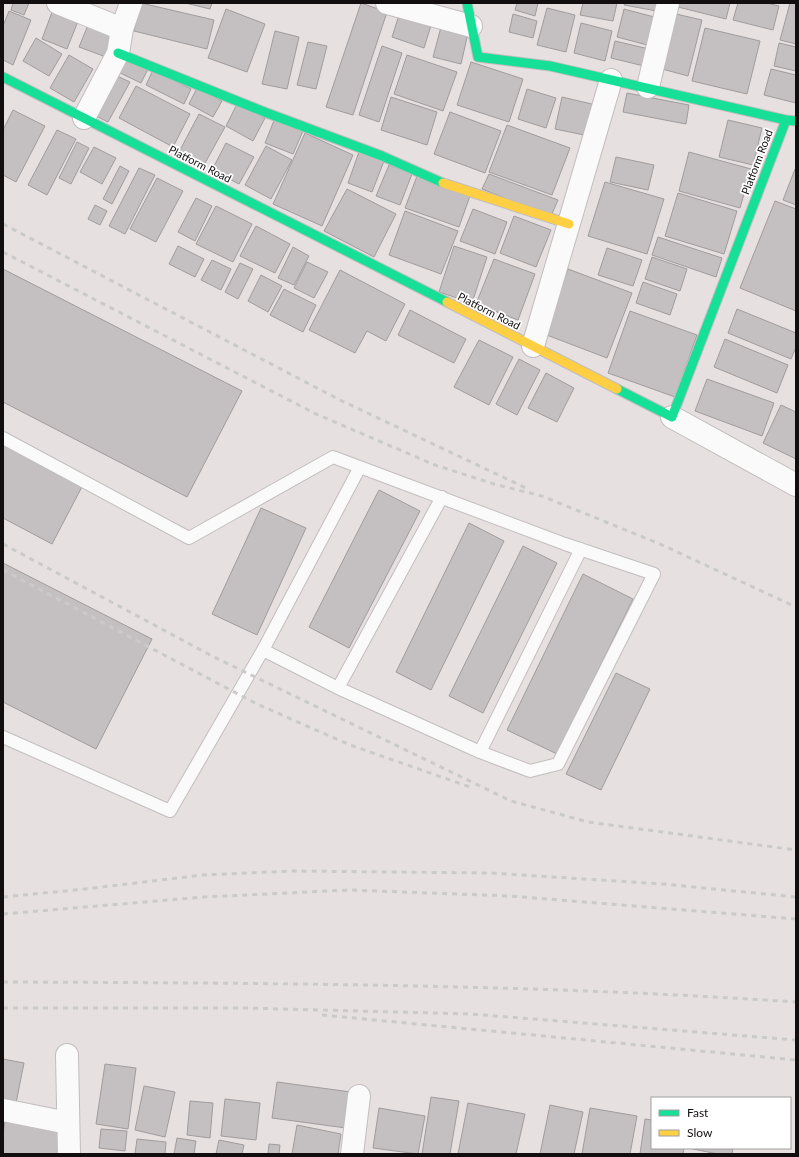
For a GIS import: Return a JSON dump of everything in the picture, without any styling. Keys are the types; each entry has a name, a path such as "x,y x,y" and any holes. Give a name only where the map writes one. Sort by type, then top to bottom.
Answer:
{"street":[{"path":"58,3 122,28"},
{"path":"84,118 118,52 122,28 131,3"},
{"path":"387,3 471,26"},
{"path":"467,3 478,57 550,66 648,87 786,120 796,121"},
{"path":"648,87 668,3"},
{"path":"118,52 267,113 382,156 449,186 569,224"},
{"name":"Platform Road","path":"3,77 672,417 786,120"},
{"path":"533,346 611,80"},
{"path":"672,417 796,485"},
{"path":"67,1054 69,1154"},
{"path":"352,1154 359,1096"},
{"path":"3,1110 68,1123"}],"lane":[{"path":"3,438 189,538 333,457 581,549 654,574 558,764 530,771 480,752 338,688 262,650"},
{"path":"3,737 170,811 262,650 360,467"},
{"path":"338,688 442,497"},
{"path":"480,752 581,549"}],"building":[{"path":"13,3 29,3 24,15 11,10"},
{"path":"141,3 214,20 207,49 134,31"},
{"path":"185,3 212,3 210,9"},
{"path":"361,3 387,12 353,115 326,107"},
{"path":"517,3 538,3 535,16 515,10"},
{"path":"583,3 617,3 613,21 580,15"},
{"path":"625,3 664,3 662,12 624,5"},
{"path":"679,3 730,3 726,19 678,7"},
{"path":"738,3 767,3 779,6 773,30 733,20"},
{"path":"790,3 796,3 796,44 780,40"},
{"path":"54,7 80,16 67,49 42,39"},
{"path":"547,8 575,15 566,52 537,45"},
{"path":"226,9 265,24 247,72 208,58"},
{"path":"401,9 433,19 424,48 392,37"},
{"path":"624,9 658,18 651,46 617,37"},
{"path":"9,11 31,20 13,65 3,60 3,26"},
{"path":"513,14 537,21 533,38 509,32"},
{"path":"676,14 702,20 688,76 662,69"},
{"path":"90,20 116,30 106,57 79,47"},
{"path":"581,23 612,31 605,61 574,53"},
{"path":"441,27 468,33 461,64 433,57"},
{"path":"705,28 760,41 747,94 692,81"},
{"path":"275,31 299,37 287,89 262,84"},
{"path":"36,38 62,54 49,76 23,61"},
{"path":"615,41 649,49 644,66 611,58"},
{"path":"308,42 327,46 316,89 297,85"},
{"path":"779,43 796,47 796,71 774,66"},
{"path":"382,46 402,53 379,122 359,115"},
{"path":"69,55 93,69 74,102 50,88"},
{"path":"407,55 457,72 443,111 394,94"},
{"path":"125,58 148,69 141,83 118,72"},
{"path":"471,62 523,79 509,122 457,105"},
{"path":"771,69 796,75 796,103 764,95"},
{"path":"153,70 191,89 184,104 146,85"},
{"path":"113,74 130,82 108,122 92,114"},
{"path":"136,86 190,114 173,147 119,118"},
{"path":"197,88 222,101 213,117 189,104"},
{"path":"527,89 556,98 546,128 518,119"},
{"path":"627,93 689,105 686,124 623,112"},
{"path":"391,97 437,112 427,145 381,130"},
{"path":"562,97 596,105 589,136 555,129"},
{"path":"237,104 265,118 253,141 226,126"},
{"path":"13,110 45,126 16,182 3,175 3,130"},
{"path":"450,112 501,131 485,173 434,154"},
{"path":"199,114 225,127 204,165 179,152"},
{"path":"275,118 303,131 293,154 265,143"},
{"path":"728,120 762,128 753,165 719,157"},
{"path":"507,125 570,148 552,195 489,172"},
{"path":"57,130 76,139 47,195 28,185"},
{"path":"305,133 353,155 322,226 273,204"},
{"path":"77,142 89,148 71,184 59,178"},
{"path":"226,143 254,157 239,184 212,170"},
{"path":"266,146 292,160 271,199 245,185"},
{"path":"94,147 116,158 102,184 80,172"},
{"path":"359,152 384,161 372,192 348,183"},
{"path":"689,152 751,169 740,208 679,191"},
{"path":"616,157 654,165 648,190 610,182"},
{"path":"389,165 412,174 400,205 376,196"},
{"path":"120,166 129,171 112,204 103,199"},
{"path":"139,168 155,175 125,234 109,226"},
{"path":"796,169 796,205 783,200"},
{"path":"489,174 558,200 551,216 482,189"},
{"path":"417,176 470,196 459,227 405,208"},
{"path":"157,178 183,191 156,242 130,229"},
{"path":"605,182 664,199 647,254 588,236"},
{"path":"347,189 396,214 374,257 324,231"},
{"path":"678,193 737,211 724,254 665,236"},
{"path":"196,198 212,206 195,241 178,232"},
{"path":"775,201 796,209 796,311 740,288"},
{"path":"95,205 107,211 100,225 88,219"},
{"path":"216,206 252,224 233,262 196,244"},
{"path":"473,209 507,222 495,254 460,241"},
{"path":"405,211 458,231 441,274 389,255"},
{"path":"514,216 551,230 536,267 500,253"},
{"path":"256,226 290,244 275,273 240,256"},
{"path":"658,237 722,258 716,277 652,255"},
{"path":"178,246 204,259 195,277 169,264"},
{"path":"454,246 487,257 472,303 439,292"},
{"path":"293,247 309,256 294,285 278,278"},
{"path":"607,248 642,260 633,286 598,275"},
{"path":"652,257 687,269 680,291 645,279"},
{"path":"494,259 535,274 518,320 476,304"},
{"path":"212,260 231,269 221,290 201,280"},
{"path":"307,262 328,272 314,298 294,288"},
{"path":"240,263 253,269 238,299 225,292"},
{"path":"3,269 242,391 187,497 3,402"},
{"path":"568,269 632,293 607,358 544,334"},
{"path":"340,270 405,304 386,341 367,331 355,353 309,330"},
{"path":"261,275 282,286 268,312 248,301"},
{"path":"643,282 677,294 670,315 636,303"},
{"path":"284,289 316,305 303,332 270,315"},
{"path":"737,309 796,333 796,347 791,359 728,333"},
{"path":"410,310 466,339 454,363 398,335"},
{"path":"630,311 697,335 675,397 608,373"},
{"path":"725,339 788,365 777,393 714,367"},
{"path":"479,340 513,357 489,405 454,387"},
{"path":"519,359 540,370 517,415 496,404"},
{"path":"546,373 574,388 557,422 528,408"},
{"path":"707,379 774,403 762,436 695,411"},
{"path":"781,405 796,412 796,459 763,443"},
{"path":"3,440 84,483 52,544 3,518"},
{"path":"379,490 420,511 349,648 309,627"},
{"path":"261,508 306,528 257,635 212,614"},
{"path":"469,523 504,541 431,690 396,672"},
{"path":"523,546 557,563 483,713 449,696"},
{"path":"3,563 152,639 96,749 3,702"},
{"path":"583,574 633,599 557,754 507,730"},
{"path":"616,673 650,689 601,790 566,774"},
{"path":"3,1059 24,1063 16,1103 3,1101"},
{"path":"105,1064 136,1068 128,1129 96,1124"},
{"path":"277,1082 351,1092 346,1128 272,1118"},
{"path":"144,1086 175,1092 165,1137 135,1130"},
{"path":"431,1097 459,1101 450,1154 422,1154"},
{"path":"225,1099 260,1103 256,1140 221,1136"},
{"path":"190,1101 213,1103 210,1138 187,1135"},
{"path":"468,1103 525,1114 516,1154 458,1154"},
{"path":"550,1105 583,1112 574,1154 540,1154"},
{"path":"379,1108 425,1116 418,1154 373,1148"},
{"path":"590,1108 637,1116 630,1154 582,1154"},
{"path":"645,1119 651,1120 651,1149 684,1149 683,1154 640,1154"},
{"path":"5,1121 62,1132 58,1154 3,1154 3,1133"},
{"path":"297,1125 341,1134 338,1154 292,1154"},
{"path":"101,1129 127,1131 125,1151 99,1148"},
{"path":"177,1138 196,1141 194,1154 174,1154"},
{"path":"137,1139 166,1142 165,1154 135,1154"},
{"path":"219,1140 244,1145 242,1154 216,1154"},
{"path":"269,1144 280,1145 279,1154 268,1154"},
{"path":"693,1149 733,1149 732,1154 718,1154"}],"railway":[{"path":"3,224 340,400 526,488"},
{"path":"3,252 316,414 435,465 494,484 542,496 660,544 796,607"},
{"path":"3,544 214,657 511,801 588,822 796,850"},
{"path":"3,570 257,704 350,745 473,788"},
{"path":"3,897 203,875 291,871 490,873 663,884 796,897"},
{"path":"3,914 204,897 350,890 510,896 796,919"},
{"path":"3,982 300,984 499,988 598,991 796,1002"},
{"path":"3,1008 245,1008 471,1014 796,1040"},
{"path":"322,1015 796,1060"}],"traffic: fast":[{"path":"467,3 478,57 550,66 786,120"},
{"path":"118,53 267,113 382,156 443,183"},
{"path":"3,77 447,302"},
{"path":"617,389 672,417 786,120 796,121"}],"traffic: slow":[{"path":"443,183 569,224"},
{"path":"447,302 617,389"}]}
